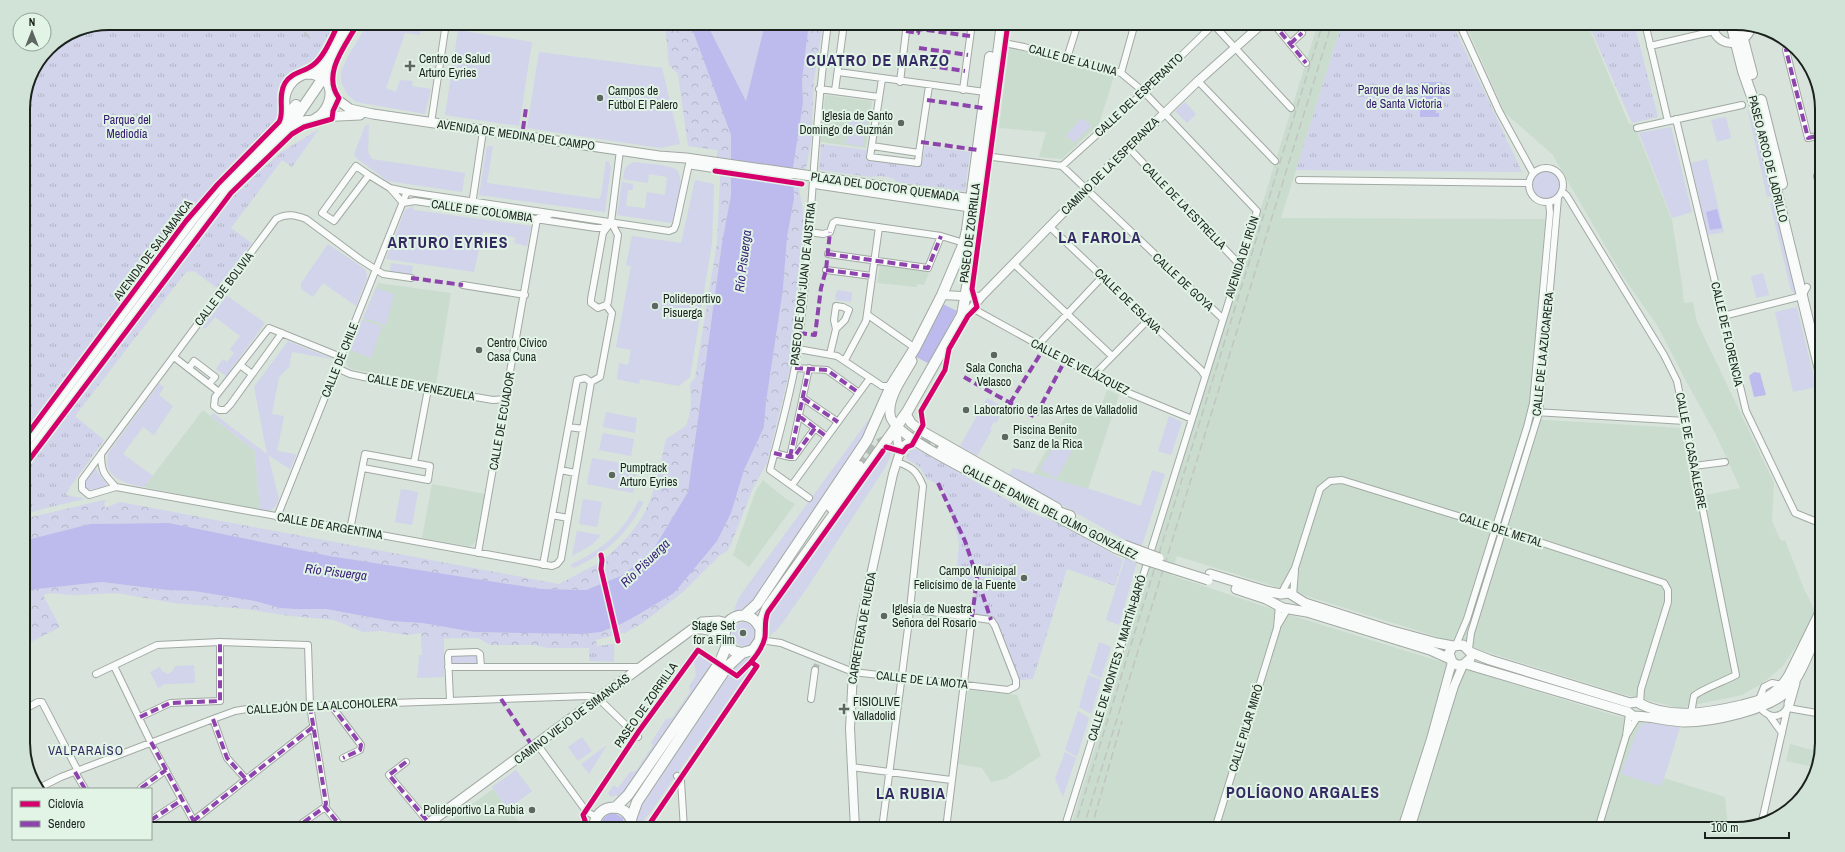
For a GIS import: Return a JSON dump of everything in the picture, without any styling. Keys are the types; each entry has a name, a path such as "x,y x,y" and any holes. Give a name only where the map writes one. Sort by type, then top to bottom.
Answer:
{"main road":[{"name":"AVENIDA DE SALAMANCA","path":"320,77 330,53 342,30"},
{"name":"AVENIDA DE SALAMANCA","path":"30,454 201,225 234,184 275,143 350,30"},
{"name":"PASEO DE ZORRILLA","path":"760,640 760,628 767,608 906,414 962,315 966,296 973,203 985,92 994,30"},
{"name":"PASEO DE ZORRILLA","path":"749,612 867,440 891,386 915,348 942,295 964,243 985,156 1001,30"},
{"name":"PASEO ARCO DE LADRILLO","path":"1734,30 1739,41 1815,331"},
{"name":"PASEO ARCO DE LADRILLO","path":"1739,30 1739,41"},
{"path":"307,121 292,117 286,110 284,101 285,93 289,85 299,76 311,69 330,53"},
{"path":"299,76 320,77 328,84 331,95 323,110 317,117"},
{"name":"AVENIDA DE MEDINA DEL CAMPO","path":"331,95 350,109 373,114 620,150 716,166"},
{"name":"AVENIDA DE MEDINA DEL CAMPO","path":"307,121 317,117 373,114"},
{"name":"AVENIDA DE SALAMANCA","path":"30,437 215,191 292,117"},
{"path":"275,143 307,121"},
{"name":"AVENIDA DE MEDINA DEL CAMPO","path":"659,156 689,164 716,166"},
{"name":"PLAZA DEL DOCTOR QUEMADA","path":"716,166 973,203"},
{"name":"PASEO DE ZORRILLA","path":"896,427 890,415 893,398 928,328 928,321"},
{"name":"CALLE DE DANIEL DEL OLMO GONZÁLEZ","path":"906,414 911,423 920,430 1070,516 1116,545"},
{"name":"CALLE DE DANIEL DEL OLMO GONZÁLEZ","path":"896,427 913,439 1010,494 1116,545 1147,554 1284,606 1424,648 1457,665 1465,664 1635,709 1660,711 1690,713 1760,704 1775,701 1785,688"},
{"path":"942,450 1011,489 1070,516"},
{"path":"595,822 596,817 603,811 615,808 628,795 720,662 727,645 725,628 736,617 749,612 762,602 790,565 859,466"},
{"name":"CALLE DE DANIEL DEL OLMO GONZÁLEZ","path":"1209,577 1281,594 1287,592 1310,605 1389,630 1455,646 1464,645 1470,650 1490,660 1670,721 1700,721 1760,704"},
{"path":"1281,594 1278,599 1284,606 1294,602 1293,596"},
{"path":"749,612 760,628"},
{"name":"CAMINO VIEJO DE SIMANCAS","path":"430,822 702,622 719,621 725,628"},
{"path":"1785,688 1815,623"},
{"path":"1788,708 1796,680 1815,639"},
{"path":"632,822 637,802 727,667 742,653 753,650 760,640"},
{"path":"727,645 734,651 742,653"},
{"path":"1451,661 1449,653 1455,646"},
{"path":"1465,664 1470,658 1470,650"},
{"path":"1785,688 1796,680"},
{"path":"615,808 624,811 630,822"}],"street":[{"path":"431,123 445,30"},
{"name":"PASEO DE DON JUAN DE AUSTRIA","path":"792,485 770,470 795,368 798,349 814,180 819,89 827,30"},
{"path":"835,91 843,30"},
{"path":"900,82 906,30"},
{"path":"963,90 971,30"},
{"path":"1068,58 1076,30"},
{"path":"1121,73 1133,30"},
{"name":"CALLE DEL ESPERANTO","path":"1062,166 1144,92 1208,30"},
{"path":"1219,30 1291,108"},
{"name":"CAMINO DE LA ESPERANZA","path":"962,315 972,308 1049,226 1128,147 1198,81 1256,30"},
{"path":"1279,30 1306,63"},
{"path":"1462,30 1499,111 1533,173"},
{"path":"1646,30 1668,121"},
{"path":"1650,46 1708,30"},
{"path":"1713,30 1726,42 1739,41 1750,32"},
{"path":"1290,44 1302,33"},
{"name":"CALLE DE LA LUNA","path":"999,42 1068,58 1121,73 1144,92 1163,114 1257,211"},
{"path":"1788,49 1786,50 1808,138 1815,136"},
{"path":"838,72 929,86 985,92"},
{"path":"882,79 870,157 918,163 929,86"},
{"path":"1198,81 1275,161"},
{"path":"819,89 879,97"},
{"path":"1638,128 1742,105"},
{"name":"CALLE DE FLORENCIA","path":"1676,119 1746,411 1795,513 1815,521"},
{"path":"471,209 483,131"},
{"path":"872,146 919,153"},
{"name":"CALLE DE LA ESTRELLA","path":"1128,147 1240,264"},
{"path":"620,150 611,222 603,233 591,299 593,306 598,308 606,305 608,302 618,235 628,225"},
{"path":"985,156 1062,166"},
{"name":"CALLE DE COLOMBIA","path":"390,188 666,231 674,229 689,164"},
{"name":"CALLE DE COLOMBIA","path":"369,175 334,221 322,213 356,166 390,188 403,203 415,201 600,228 611,222"},
{"name":"CALLE DE GOYA","path":"1062,166 1222,318"},
{"path":"1546,168 1556,172 1562,180 1562,191 1558,198 1544,203 1534,198 1530,194 1528,183 1533,173 1546,168"},
{"path":"1299,180 1528,183"},
{"name":"CALLE DE CASA ALEGRE","path":"1562,191 1567,196 1673,370 1677,381 1736,676 1708,689 1700,691 1694,696 1690,713"},
{"path":"403,203 406,194 410,192"},
{"name":"CALLE DE LA AZUCARERA","path":"1470,650 1471,633 1539,413 1558,198"},
{"name":"CALLE DE LA AZUCARERA","path":"1455,646 1466,619 1531,412 1534,395 1550,213 1549,202"},
{"name":"CALLE DE CHILE","path":"277,517 403,203"},
{"name":"AVENIDA DE IRÚN","path":"1192,419 1222,318 1257,211"},
{"path":"537,219 542,215 554,216 561,214 561,223"},
{"name":"CALLE DE BOLIVIA","path":"116,487 89,494 82,489 82,480 276,220 282,216 293,215 306,220 361,260 376,269"},
{"name":"CALLE DE ECUADOR","path":"478,553 525,295 537,219"},
{"path":"809,232 826,234 830,232 833,223 836,221 941,236 964,243"},
{"path":"611,222 618,235"},
{"name":"CALLE DE ESLAVA","path":"1049,226 1202,370 1205,376"},
{"path":"845,360 868,315 878,227"},
{"path":"828,254 928,268 941,236"},
{"path":"1014,264 1112,356"},
{"path":"376,269 384,274 411,278"},
{"path":"826,270 872,276"},
{"path":"1037,346 1068,315 1103,276"},
{"path":"463,285 525,295"},
{"path":"1723,316 1788,299 1804,291"},
{"name":"PASEO DE ZORRILLA","path":"942,295 981,297"},
{"path":"591,382 600,377 612,313 606,305"},
{"name":"CALLE DE VELÁZQUEZ","path":"972,308 1037,346 1124,391 1192,419"},
{"path":"868,315 915,348"},
{"path":"1094,375 1148,320"},
{"path":"282,333 225,410 219,410 214,406 215,397 268,328 282,333 341,357"},
{"path":"830,354 836,329"},
{"path":"798,349 830,354 845,360 882,386 891,386"},
{"path":"174,357 219,392"},
{"path":"240,365 252,374"},
{"name":"CALLE DE VENEZUELA","path":"336,368 350,374 428,389 493,400 506,400"},
{"path":"795,368 827,370 859,393"},
{"path":"790,457 809,368"},
{"path":"585,378 591,382 561,559 555,565 544,565 577,380 585,378"},
{"path":"809,498 792,485 870,378"},
{"path":"414,463 428,389"},
{"path":"803,398 838,422"},
{"path":"1531,412 1685,421"},
{"path":"799,416 827,437"},
{"name":"CALLE DE MONTES Y MARTÍN-BARÓ","path":"1066,822 1192,419"},
{"path":"569,427 583,429"},
{"name":"CARRETERA DE RUEDA","path":"896,427 898,458"},
{"path":"774,453 794,457 815,428"},
{"name":"CARRETERA DE RUEDA","path":"855,822 850,728 853,672 861,621 893,474 902,447 913,439"},
{"path":"102,454 101,467 104,475 116,487"},
{"path":"350,530 365,454 430,466 428,480 363,468"},
{"path":"883,822 910,609 923,486 919,474 898,458"},
{"path":"1694,466 1724,462"},
{"path":"561,470 575,473"},
{"name":"CALLE DEL METAL","path":"1295,568 1320,489 1330,481 1342,480 1503,530 1664,583 1668,590 1668,602 1635,709"},
{"name":"CALLE DE ARGENTINA","path":"116,487 544,565"},
{"path":"552,515 568,518"},
{"path":"1281,594 1295,568"},
{"path":"1293,596 1295,568"},
{"name":"CALLE PILAR MIRÓ","path":"1217,822 1284,606"},
{"name":"CALLE PILAR MIRÓ","path":"1276,628 1284,606"},
{"path":"910,609 972,617 947,822"},
{"name":"CALLE DE LA MOTA","path":"760,640 781,643 817,664 853,672 1008,690 1016,686 1016,680 995,626 991,620 972,617"},
{"path":"140,718 170,703 220,701 220,642"},
{"path":"96,674 157,645 220,642 308,645 310,706 326,803 325,807 337,822"},
{"path":"450,700 448,668 449,653 473,651 480,654 481,667"},
{"path":"1404,822 1431,739 1451,661"},
{"path":"811,699 817,664"},
{"path":"1412,822 1454,686 1465,664"},
{"path":"114,666 151,742 193,821 244,782 245,778 313,727"},
{"path":"448,668 641,668"},
{"path":"1763,817 1788,708 1785,688 1772,683 1764,687 1760,694 1760,704 1782,733"},
{"name":"CALLEJÓN DE LA ALCOHOLERA","path":"43,787 151,742 235,711 253,708 588,696 598,698"},
{"path":"598,698 638,737"},
{"path":"30,706 38,702 42,702 84,788"},
{"path":"331,705 361,745 360,750 343,758"},
{"path":"1788,708 1815,713"},
{"path":"1768,715 1780,715 1788,708"},
{"path":"1600,822 1635,709"},
{"path":"1626,736 1635,709"},
{"path":"213,719 227,758 245,778"},
{"path":"537,744 586,811 596,817"},
{"path":"406,762 389,775 428,822"},
{"path":"851,767 951,780"},
{"path":"141,788 166,770"},
{"path":"677,776 682,781 684,822"},
{"path":"152,819 182,800"},
{"path":"304,822 325,807"}],"shaded area":[{"path":"1316,30 1340,30 1281,218 1545,219 1529,419 1681,428 1693,491 1696,491 1697,497 1740,488 1716,435 1657,325 1624,278 1552,154 1505,113 1468,30 1590,30 1629,124 1634,124 1672,220 1684,303 1693,302 1697,322 1774,483 1772,521 1781,541 1785,540 1804,589 1815,611 1815,627 1808,629 1782,667 1763,683 1742,695 1679,708 1622,694 1177,556 1171,575 1290,615 1613,715 1647,723 1680,727 1664,778 1725,797 1727,822 1072,822"},
{"path":"1009,49 1034,53 1114,76 1099,124 1062,159 1039,157 1046,132 999,128"},
{"path":"825,95 872,101 866,148 820,142"},
{"path":"880,264 922,269 929,273 924,285 918,284 916,287 877,283"},
{"path":"378,283 451,293 436,385 351,369 347,366 346,360"},
{"path":"1107,390 1119,395 1088,489 1033,474 1072,405 1097,418"},
{"path":"203,410 255,451 260,511 144,487"},
{"path":"763,480 786,499 795,504 749,567 733,555 756,490"},
{"path":"432,484 485,494 476,540 473,545 468,546 422,538"},
{"path":"968,690 1017,695 1041,756 1005,779 991,782 982,768 958,764"},
{"path":"1790,744 1814,751 1811,767 1786,761"},
{"path":"493,789 519,822 448,822"}],"green space":[{"name":"Parque del Mediodía","path":"331,30 315,59 287,74 277,92 277,116 272,124 223,173 176,230 30,427 30,104 36,79 46,61 65,43 84,34 99,31"},
{"path":"364,30 421,30 420,35 405,33 386,88 396,92 400,80 413,81 412,86 431,89 425,114 356,102 347,94 341,82 341,72 348,56"},
{"path":"458,30 532,42 519,126 445,115"},
{"path":"666,30 693,30 731,135 731,195 722,243 688,492 653,550 623,575 586,590 541,589 330,556 169,523 90,524 30,539 30,517 106,500 104,503 105,508 120,502 559,584 597,564 599,565 600,562 617,548 630,534 639,521 647,508 653,493 666,439 686,426 688,421 691,405 690,384 695,378 717,243 721,158 717,157 717,150 688,146 678,74 669,65"},
{"path":"711,30 764,30 746,101"},
{"path":"808,30 822,30 814,80 811,142 806,169 800,169 799,188 803,211 803,232 790,369 767,463 753,488 727,551 720,555 683,592 641,624 627,632 596,640 597,646 589,648 548,648 533,645 490,645 478,638 421,639 421,633 407,635 381,631 363,632 334,620 290,616 246,609 174,603 116,593 73,595 50,593 43,595 60,627 30,642 30,591 102,582 167,590 194,591 255,601 280,608 326,609 391,621 422,623 474,632 582,634 601,632 639,615 674,593 737,494 744,470 764,427 766,402 783,289 787,237 794,199 793,168 803,103 802,80"},
{"name":"Parque de las Norias de Santa Victoria","path":"1340,30 1455,30 1522,172 1296,170"},
{"path":"1591,30 1636,30 1658,117 1632,123"},
{"name":"Campos de Fútbol El Palero","path":"539,52 662,68 680,144 660,148 527,128"},
{"path":"1185,102 1196,114 1187,123 1175,111"},
{"path":"1749,110 1752,120 1754,120 1774,196 1767,197"},
{"path":"850,115 867,118 863,146 846,144"},
{"path":"1726,117 1731,138 1717,142 1711,120"},
{"path":"1082,118 1091,126 1074,143 1066,135"},
{"path":"369,124 368,152 372,159 465,173 462,192 388,181 356,158 354,154 365,126"},
{"path":"1671,127 1692,212 1672,218 1639,133"},
{"path":"319,129 292,167 282,160 231,228 252,243 217,288 194,271 186,272 75,416 104,440 70,487 66,495 85,499 30,513 30,461 67,410 238,190 283,151"},
{"path":"821,144 867,150 866,160 921,167 925,146 970,152 965,191 897,182 892,178 881,176 871,177 819,170"},
{"path":"487,146 493,146 487,183 599,199 601,195 606,161 609,162 611,167 605,212 479,195"},
{"path":"1707,159 1724,232 1708,235 1691,163"},
{"path":"635,162 659,165 673,168 678,171 681,184 680,193 672,223 617,215 622,182 633,184 633,190 628,190 626,206 645,208 647,192 665,195 667,177 649,174 648,183 623,179 627,166"},
{"path":"1546,171 1556,175 1560,185 1556,195 1546,199 1536,195 1532,185 1536,175"},
{"path":"695,180 714,184 712,243 690,377 679,386 640,379 639,384 617,379 619,363 628,365 631,350 616,347 631,266 626,265 632,236 681,243"},
{"path":"1776,202 1798,293 1796,294 1791,291 1770,203"},
{"path":"413,206 414,210 531,226 527,246 514,243 515,237 483,232 474,272 386,259 405,210"},
{"path":"328,244 366,270 367,278 356,306 323,283 313,297 301,289 301,283"},
{"path":"391,263 413,266 411,275 390,272"},
{"path":"1763,273 1769,295 1756,298 1751,276"},
{"path":"376,288 394,294 386,325 363,318"},
{"path":"837,290 852,292 851,302 835,300"},
{"path":"226,295 265,323 226,376 216,369 223,359 227,362 234,353 230,349 240,336 215,317 205,329 202,327"},
{"path":"1797,307 1815,387 1793,392 1775,312"},
{"path":"362,320 382,326 371,358 350,350"},
{"path":"288,341 332,359 292,352 289,367 279,377 272,414 284,416 277,451 295,454 296,456 290,469 268,455 279,499 272,510 260,511 255,451 211,416 213,413 267,454 254,387"},
{"path":"159,384 164,387 159,395 173,406 154,435 143,427 123,454 153,476 144,487 130,484 116,478 111,473 108,468 107,461 109,452"},
{"path":"987,398 1005,408 996,423 994,422 990,429 992,430 977,456 960,446"},
{"path":"606,412 637,418 635,433 603,427"},
{"path":"872,415 874,417 869,430 755,598 746,607 733,613 739,597"},
{"path":"1169,416 1182,422 1171,455 1158,451"},
{"path":"603,433 634,439 631,456 599,450"},
{"path":"1058,439 1074,447 1056,479 1040,469"},
{"path":"890,445 894,445 894,447 886,466 807,588 778,629 767,638 768,616"},
{"path":"917,449 1025,510 1062,525 1123,560 1115,586 1067,569 1033,679 1020,680 996,619 972,617 976,584 956,582 959,542 943,487 927,479 919,466 906,459 909,450"},
{"name":"Pumptrack Arturo Eyries","path":"592,458 637,466 633,493 587,484"},
{"path":"95,468 107,485 106,487 87,490 85,487 86,480"},
{"path":"1013,468 1093,490 1141,506 1152,470 1165,474 1141,548 1009,475"},
{"path":"401,489 418,492 412,525 395,522"},
{"path":"583,499 602,502 597,527 579,524"},
{"path":"639,500 644,502 630,524 615,541 597,556 586,562 574,568 570,565 592,553 611,539 626,522"},
{"path":"577,531 601,535 593,544 572,556"},
{"path":"1125,558 1137,562 1119,625 1106,620"},
{"path":"744,622 753,625 756,634 753,643 744,646 735,643 732,634 735,625"},
{"path":"444,638 444,677 417,678 419,655 422,655 421,639"},
{"path":"1099,642 1111,647 1101,678 1090,673"},
{"path":"614,644 614,662 589,661 589,647"},
{"path":"700,653 713,662 625,792 619,797 616,795 611,797 608,793 614,785 618,788 630,772 636,771 653,745 651,743 666,719 672,718 690,692 689,686 696,676 694,661"},
{"path":"756,653 761,653 650,813 642,822 635,822 638,808 732,668"},
{"path":"475,654 477,656 477,664 453,665 451,663 451,656"},
{"path":"194,665 195,683 165,684 158,688 150,672 160,667 162,671 168,674 173,671 175,666"},
{"path":"1088,675 1101,680 1091,714 1079,707"},
{"path":"1078,711 1089,718 1077,757 1065,750"},
{"path":"1648,723 1680,727 1664,778 1660,786 1621,774 1637,731 1642,724"},
{"path":"582,737 592,751 578,761 568,747"},
{"path":"607,745 589,774 581,764"},
{"path":"1065,752 1076,758 1063,797 1055,779"},
{"path":"516,770 532,791 508,809 492,787"}],"water":[{"name":"Río Pisuerga","path":"693,30 711,30 746,101 764,30 808,30 802,80 803,103 793,168 794,199 787,237 783,289 766,402 764,427 744,470 731,513 717,541 674,593 621,624 601,632 582,634 474,632 422,623 391,621 326,609 280,608 255,601 194,591 167,590 102,582 30,591 30,539 90,524 169,523 330,556 541,589 586,590 623,575 653,550 688,492 722,243 731,195 731,135"},
{"path":"1421,82 1442,82 1442,102 1436,102 1436,113 1439,113 1439,117 1420,117"},
{"path":"1717,209 1722,228 1710,230 1706,212"},
{"path":"943,304 957,311 930,364 916,357"},
{"path":"1754,372 1760,373 1766,395 1754,397 1749,376"},
{"path":"612,813 616,814 623,818 624,822 602,822"}],"pier":[{"path":"606,580 618,627 613,629 601,582"}],"tunnel":[{"path":"859,466 874,446 891,438 902,436 921,438 942,450"},
{"path":"815,670 817,664"}],"railway":[{"path":"303,30 312,41"},
{"path":"1076,822 1321,30"},
{"path":"1085,822 1330,30"},
{"path":"1093,822 1122,721"}],"marked path":[{"path":"906,31 918,33 919,30"},
{"path":"926,30 970,36"},
{"path":"1279,30 1306,63"},
{"path":"1290,44 1302,33"},
{"path":"919,48 968,55"},
{"path":"1788,49 1786,50 1808,138 1815,136"},
{"path":"916,64 965,71"},
{"path":"927,100 983,108"},
{"path":"523,129 526,108"},
{"path":"921,142 978,150"},
{"path":"799,333 815,335 821,288 826,270 830,232"},
{"path":"828,254 928,268 941,236"},
{"path":"826,270 872,276"},
{"path":"411,278 463,285"},
{"path":"1010,403 1041,353"},
{"path":"964,377 1035,417 1062,366"},
{"path":"795,368 827,370 859,393"},
{"path":"790,457 809,368"},
{"path":"803,398 838,422"},
{"path":"799,416 827,437"},
{"path":"774,453 794,457 815,428"},
{"path":"938,483 965,541 991,620"},
{"path":"972,617 977,579"},
{"path":"140,717 170,703 220,701 220,642"},
{"path":"501,699 533,747"},
{"path":"331,705 361,745 360,750 343,758"},
{"path":"310,706 326,803 325,807"},
{"path":"213,719 227,758 245,778"},
{"path":"193,821 313,727"},
{"path":"151,742 194,822"},
{"path":"406,762 389,775 428,822"},
{"path":"141,788 166,770"},
{"path":"75,772 84,788"},
{"path":"152,819 182,800"},
{"path":"304,822 325,807 337,822"}],"cycle path":[{"path":"30,431 186,221 218,184 279,122 281,118 281,99 285,83 295,74 310,67 317,61 325,51 336,30"},
{"path":"30,459 231,193 292,134 304,127 332,119 333,111 339,98 334,89 334,70 337,60 354,30"},
{"path":"886,447 903,452 907,447 912,445 923,425 921,411 945,370 949,349 968,316 977,307 972,289 1007,30"},
{"path":"715,171 802,184"},
{"path":"751,662 760,651 763,644 768,612 883,451"},
{"path":"601,555 601,569 618,641"},
{"path":"586,822 583,815 639,731 698,650 737,676 751,662 757,666 651,822"}],"place":[{"name":"Centro de Salud Arturo Eyries","path":"410,66"},
{"name":"Campos de Fútbol El Palero","path":"600,98"},
{"name":"Iglesia de Santo Domingo de Guzmán","path":"901,123"},
{"name":"Polideportivo Pisuerga","path":"655,306"},
{"name":"Centro Cívico Casa Cuna","path":"479,350"},
{"name":"Sala Concha Velasco","path":"994,355"},
{"name":"Laboratorio de las Artes de Valladolid","path":"966,410"},
{"name":"Piscina Benito Sanz de la Rica","path":"1005,437"},
{"name":"Pumptrack Arturo Eyries","path":"612,475"},
{"name":"Campo Municipal Felicísimo de la Fuente","path":"1024,578"},
{"name":"Iglesia de Nuestra Señora del Rosario","path":"884,616"},
{"name":"Stage Set for a Film","path":"743,633"},
{"name":"FISIOLIVE Valladolid","path":"844,709"},
{"name":"Polideportivo La Rubia","path":"532,810"}],"district":[{"name":"CUATRO DE MARZO","path":"878,60"},
{"name":"LA FAROLA","path":"1100,237"},
{"name":"ARTURO EYRIES","path":"448,242"},
{"name":"VALPARAÍSO","path":"86,750"},
{"name":"POLÍGONO ARGALES","path":"1303,792"},
{"name":"LA RUBIA","path":"911,793"}]}
